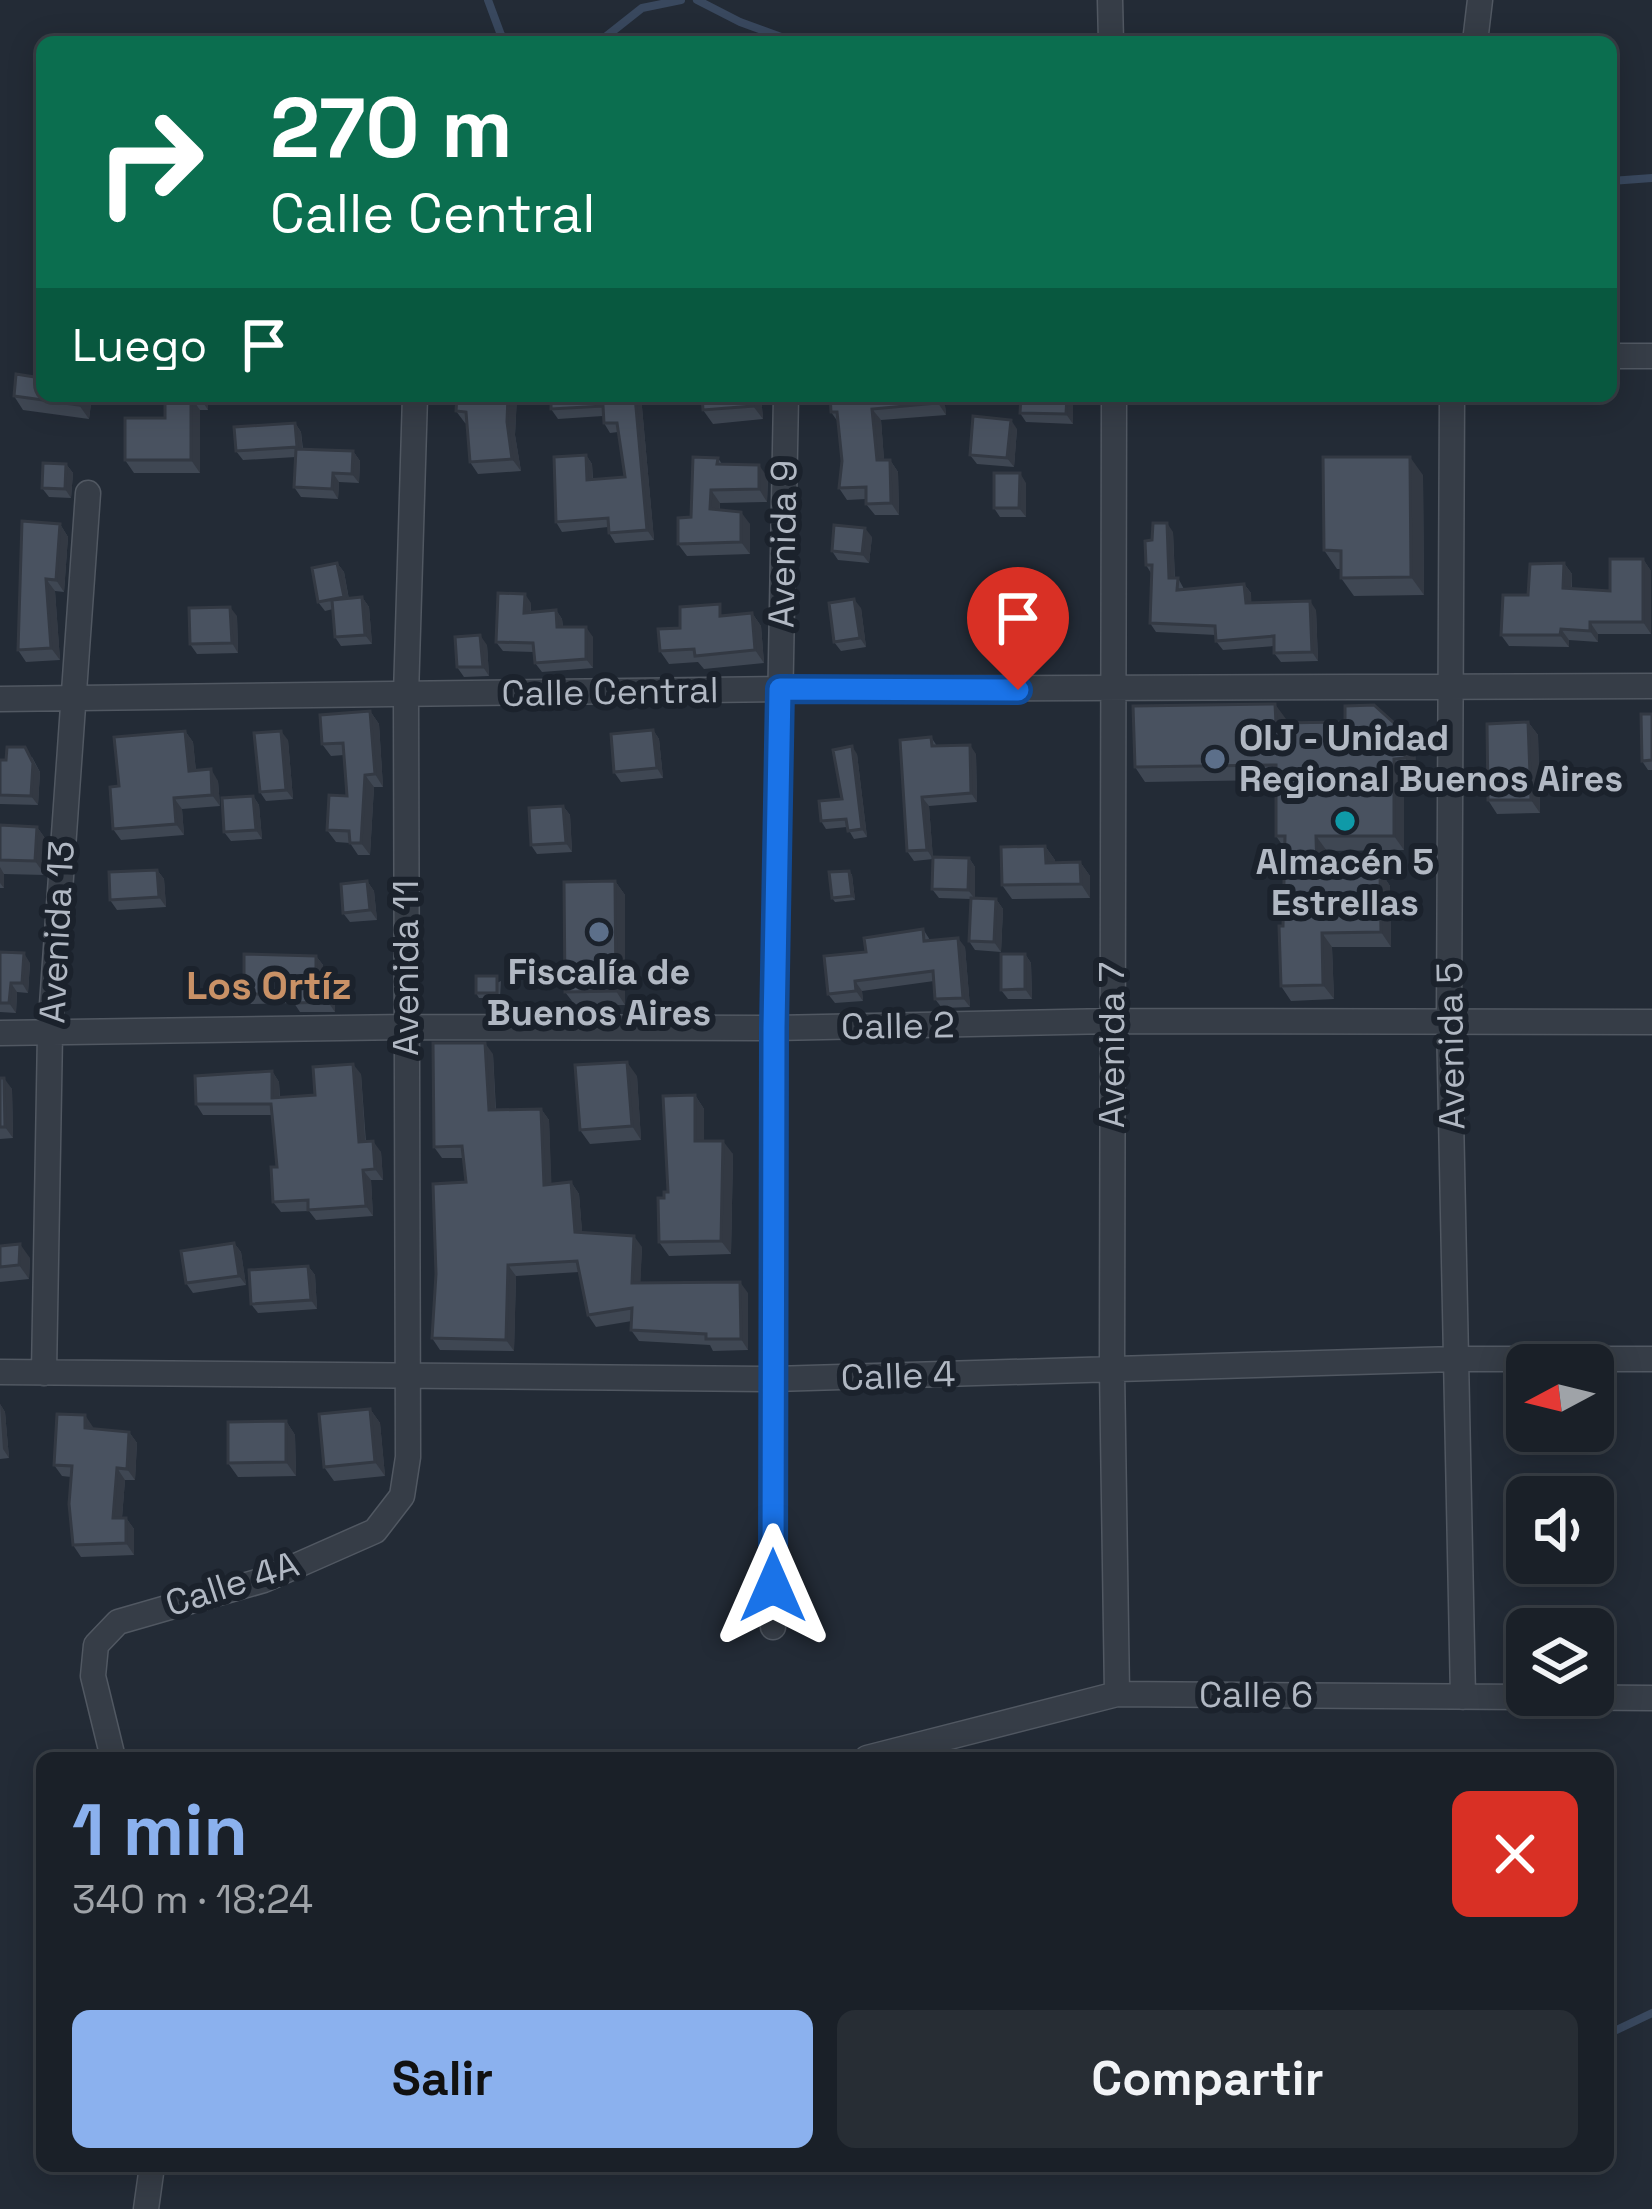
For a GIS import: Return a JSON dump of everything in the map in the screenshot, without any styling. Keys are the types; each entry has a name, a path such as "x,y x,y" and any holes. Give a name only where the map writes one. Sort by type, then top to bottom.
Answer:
{"street":[{"path":"1110,0 1111,36"},
{"path":"1473,4 1475,36"},
{"path":"1617,356 1652,356"},
{"name":"Avenida 11","path":"375,1531 402,1496 408,1457 406,695 415,402"},
{"name":"Avenida 9","path":"773,1628 774,1028 786,402"},
{"name":"Avenida 7","path":"1114,402 1112,1370 1118,1694"},
{"name":"Avenida 5","path":"1452,402 1449,1019 1463,1696"},
{"name":"Avenida 13","path":"44,1373 50,1034 88,493"},
{"name":"Calle Central","path":"0,699 780,689 1652,686"},
{"name":"Calle 2","path":"0,1033 1449,1019 1652,1022"},
{"name":"Calle 4","path":"0,1372 774,1379 1455,1359 1652,1359"},
{"name":"Calle 4A","path":"111,1752 93,1676 96,1645 118,1622 265,1580 375,1531"},
{"name":"Calle 6","path":"891,1752 1118,1694 1652,1698"},
{"path":"146,2209 151,2172"}],"building":[{"path":"16,374 36,377 36,399 14,396"},
{"path":"165,402 191,402 191,460 125,460 125,418 165,418"},
{"path":"457,402 508,402 512,459 470,462 466,412 456,411"},
{"path":"551,402 636,402 647,530 609,533 608,518 556,522 554,457 586,455 587,480 625,477 617,423 604,423 603,406 551,409"},
{"path":"702,402 753,402 753,406 703,410"},
{"path":"830,402 938,402 872,409 877,460 890,460 891,503 866,504 866,487 839,488 842,461 837,412 831,412"},
{"path":"1021,402 1067,402 1066,414 1020,413"},
{"path":"973,416 1011,420 1007,458 970,455"},
{"path":"295,423 297,447 236,451 234,427"},
{"path":"296,449 353,451 352,474 333,473 332,489 294,487"},
{"path":"693,457 718,458 717,464 759,465 759,489 711,490 710,509 741,512 741,542 678,544 678,518 691,517"},
{"path":"1323,457 1410,457 1411,577 1341,578 1341,551 1324,550"},
{"path":"43,463 66,464 65,489 42,488"},
{"path":"994,473 1020,473 1019,508 994,508"},
{"path":"22,521 60,524 56,580 46,579 51,648 18,650"},
{"path":"1153,523 1167,523 1169,578 1178,578 1177,590 1244,584 1246,603 1310,601 1312,652 1274,653 1274,636 1216,641 1215,626 1150,623 1152,565 1146,565 1145,541 1152,540"},
{"path":"834,525 865,528 862,554 832,551"},
{"path":"1610,559 1643,559 1643,622 1590,622 1590,631 1561,629 1560,635 1501,635 1503,595 1528,595 1530,564 1564,563 1563,588 1610,591"},
{"path":"337,563 344,597 318,602 312,568"},
{"path":"498,593 525,594 524,613 556,610 557,627 586,627 586,659 535,663 533,643 496,642"},
{"path":"362,597 365,635 335,637 332,600"},
{"path":"854,599 860,638 834,642 829,603"},
{"path":"720,604 720,616 752,613 755,650 695,656 694,649 660,651 658,629 680,628 680,607"},
{"path":"230,607 232,643 190,644 189,608"},
{"path":"1012,610 1015,647 989,649 985,612"},
{"path":"480,635 483,667 457,667 455,637"},
{"path":"1275,704 1276,723 1345,722 1345,706 1374,705 1405,733 1405,758 1394,759 1394,836 1316,836 1317,871 1380,871 1381,932 1322,933 1323,985 1281,986 1285,836 1276,836 1276,765 1135,767 1133,706"},
{"path":"370,711 375,774 365,775 361,843 350,843 349,831 327,830 329,795 347,796 343,743 322,744 320,715"},
{"path":"1641,714 1652,714 1652,760 1642,761"},
{"path":"1528,722 1531,800 1488,800 1487,724"},
{"path":"653,730 657,768 614,772 611,734"},
{"path":"185,731 189,771 211,769 212,795 174,798 176,824 113,829 110,787 119,786 114,737"},
{"path":"281,731 286,790 260,792 254,733"},
{"path":"931,737 932,746 970,745 971,793 922,797 927,850 907,851 900,740"},
{"path":"852,746 862,829 848,831 846,819 821,821 819,801 842,799 833,750"},
{"path":"7,747 25,747 33,763 31,796 0,795 0,760 6,760"},
{"path":"253,796 256,830 224,832 222,798"},
{"path":"563,806 566,843 531,845 529,808"},
{"path":"0,825 37,827 35,861 0,860"},
{"path":"1045,846 1046,863 1080,862 1081,884 1002,885 1001,847"},
{"path":"933,857 969,858 968,890 932,889"},
{"path":"157,870 159,897 110,900 109,872"},
{"path":"849,871 852,896 832,898 829,872"},
{"path":"367,881 370,910 343,913 341,884"},
{"name":"Fiscalía de Buenos Aires","path":"615,881 616,991 565,992 564,882"},
{"path":"971,898 996,899 994,942 969,941"},
{"path":"923,929 924,941 958,938 963,998 935,999 933,971 855,981 856,991 828,994 824,956 866,952 864,938"},
{"path":"0,952 24,953 22,983 11,983 9,1003 0,1003"},
{"path":"244,954 316,956 316,972 328,972 328,1002 294,1003 293,994 244,994"},
{"path":"1001,954 1025,954 1025,989 1001,990"},
{"path":"476,976 497,976 497,993 476,993"},
{"path":"433,1043 485,1043 489,1110 541,1109 544,1185 571,1182 575,1232 634,1236 632,1283 740,1282 741,1339 631,1330 632,1308 588,1315 577,1261 508,1265 506,1340 432,1338 433,1184 466,1182 462,1146 434,1147"},
{"path":"627,1062 632,1126 580,1130 575,1065"},
{"path":"353,1064 359,1142 373,1141 375,1169 363,1170 366,1206 308,1210 308,1200 273,1202 271,1167 277,1167 271,1104 196,1104 195,1076 272,1071 272,1098 315,1095 313,1067"},
{"path":"0,1078 4,1078 5,1127 0,1127"},
{"path":"695,1095 695,1141 723,1141 721,1241 659,1242 658,1198 668,1192 663,1096"},
{"path":"234,1243 239,1276 186,1283 181,1251"},
{"path":"20,1244 19,1265 0,1267 0,1246"},
{"path":"308,1266 311,1300 251,1304 249,1270"},
{"path":"370,1409 375,1462 324,1467 319,1414"},
{"path":"57,1414 85,1415 85,1428 129,1432 127,1469 117,1468 113,1518 126,1518 126,1543 73,1545 72,1466 54,1465"},
{"path":"286,1421 286,1462 228,1463 228,1422"}],"waterway":[{"path":"488,0 502,36"},
{"path":"607,36 642,8 681,0"},
{"path":"697,0 778,36"},
{"path":"1617,181 1652,178"},
{"path":"1614,2031 1652,2013"}],"place":[{"name":"OIJ - Unidad Regional Buenos Aires","path":"1215,759"},
{"name":"Almacén 5 Estrellas","path":"1345,821"},
{"name":"Fiscalía de Buenos Aires","path":"599,932"}],"district":[{"name":"Los Ortíz","path":"269,985"}],"route":[{"path":"773,1586 780,689 1018,690"}]}
